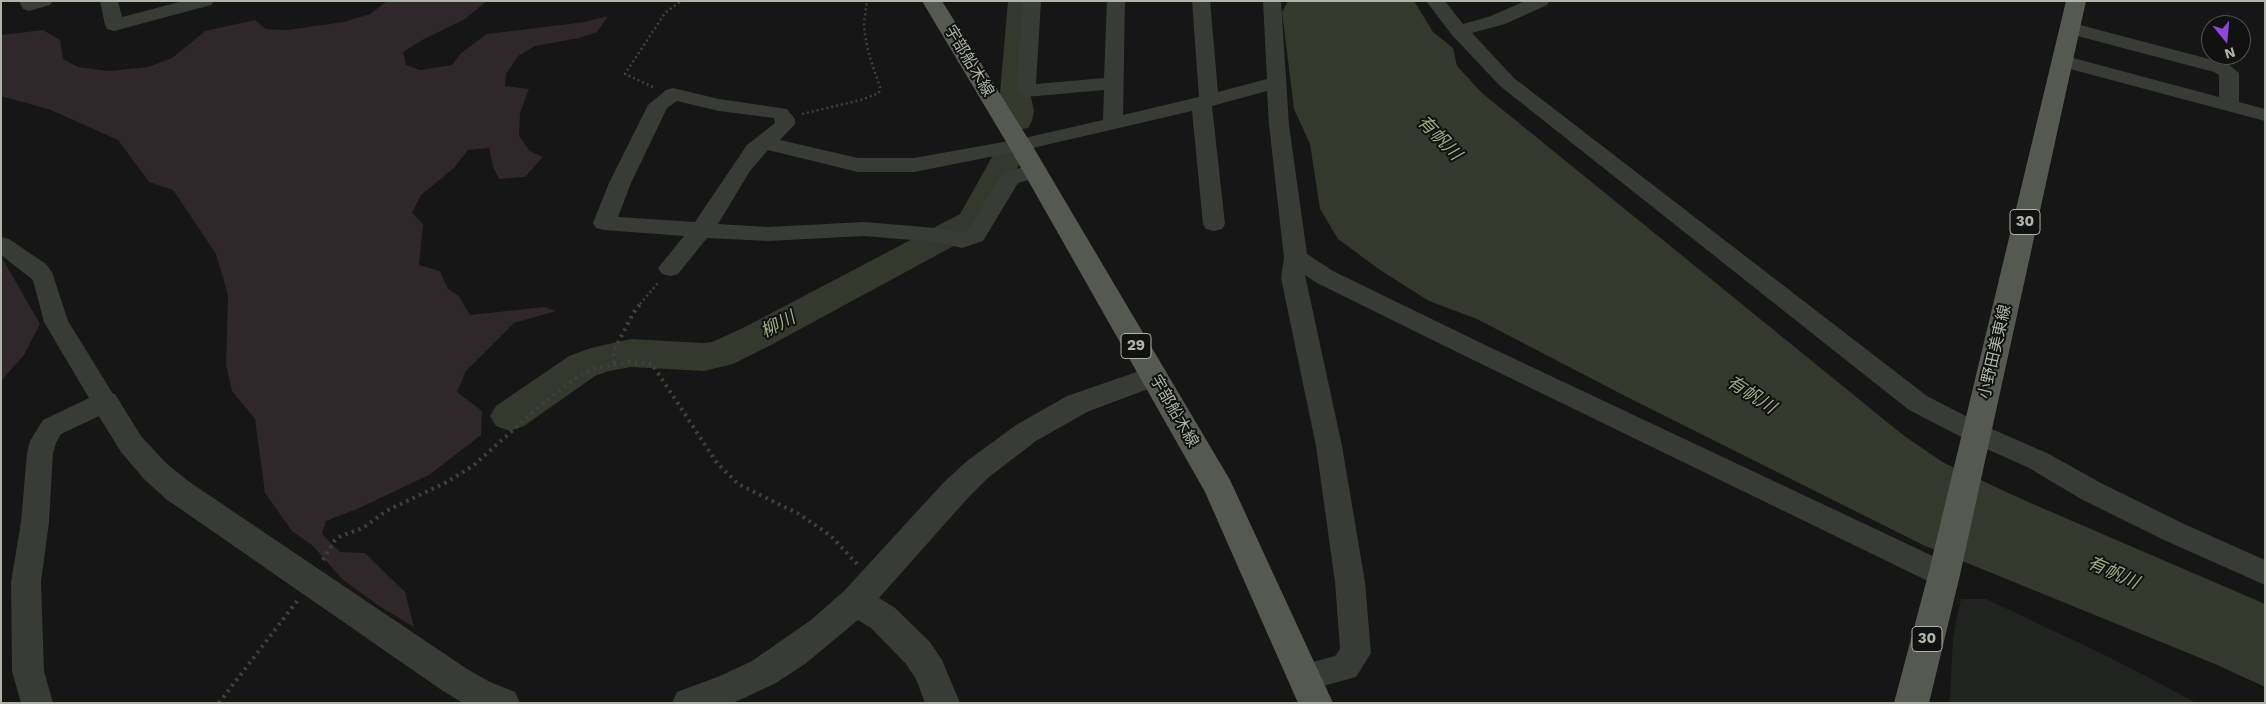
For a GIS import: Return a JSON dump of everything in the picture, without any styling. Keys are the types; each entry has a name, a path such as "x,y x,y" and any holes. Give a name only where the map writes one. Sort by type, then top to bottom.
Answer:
{"main road":[{"name":"宇部船木線","path":"932,1 1020,145 1218,488 1316,703"},
{"name":"小野田美東線","path":"1911,703 1944,575 2076,1"}],"street":[{"path":"28,1 29,5 44,1"},
{"path":"109,1 114,25 205,1"},
{"path":"1032,1 1026,90 1114,83"},
{"path":"1113,122 1116,1"},
{"path":"1201,1 1205,101 1214,224"},
{"path":"1272,1 1279,125 1296,258 1293,278 1329,446 1350,582 1356,653 1345,667 1305,677"},
{"path":"1435,1 1459,32 1507,82 1918,403 1975,438 2039,461 2091,491 2265,573"},
{"path":"1459,32 1498,20 1541,1"},
{"path":"2070,28 2221,68 2229,73 2229,106"},
{"path":"2062,61 2265,115"},
{"path":"764,142 858,166 914,165 1020,145 1277,82"},
{"path":"670,268 701,230 714,214 740,169 754,150 785,124 785,119 780,113 719,105 673,94 658,105 620,183 604,223 701,230 768,234 864,229 936,235 962,240 974,236 984,223 1010,178 1034,171"},
{"path":"1,244 38,270 44,278 56,322 131,444 154,471 176,490 207,512 455,680 478,693 502,703"},
{"path":"1296,258 1325,277 1474,350 1944,575"},
{"path":"688,703 730,688 764,672 794,653 856,601 938,509 978,469 1026,433 1077,404 1154,376"},
{"path":"37,703 28,671 26,582 36,522 40,454 43,441 52,427 105,402"},
{"path":"856,601 883,618 918,654 930,671 943,703"}],"path":[{"path":"673,94 642,83 636,78 625,74 665,13 681,1"},
{"path":"785,119 833,105 861,100 879,93 880,87 869,55 865,35 864,23 867,1"},
{"path":"614,363 613,352 634,312 670,268"},
{"path":"219,703 310,582 335,540 363,528 393,508 447,482 474,464 542,404 577,377 595,368 614,363 652,364 717,463 738,484 799,514 831,536 858,564"}],"shaded area":[{"path":"387,1 487,1 465,19 424,39 403,52 406,65 420,70 452,65 461,53 487,34 585,22 608,16 597,32 579,38 535,46 518,56 506,74 505,86 529,89 520,113 519,136 530,151 543,157 525,177 499,179 493,167 489,148 468,150 454,168 421,195 412,213 423,224 419,265 440,271 448,289 459,296 470,315 544,307 556,311 514,323 466,371 457,392 482,411 481,435 429,475 357,509 326,521 322,534 340,552 365,553 405,592 414,627 379,606 342,579 313,546 292,531 265,493 255,419 232,391 226,365 228,295 216,254 173,190 149,182 118,140 51,110 1,96 1,35 43,30 60,40 63,59 78,67 109,71 148,67 172,58 205,31 255,20 266,29 288,30 343,22 370,14"},
{"path":"1,256 40,324 24,355 1,381"},
{"path":"1961,599 1986,599 2109,657 2197,703 1948,703 1953,637"}],"water":[{"name":"有帆川","path":"1288,1 1414,1 1433,32 1453,48 1457,66 1482,93 1903,435 1944,463 2026,501 2265,604 2265,687 2215,664 1923,545 1627,397 1477,319 1429,301 1380,270 1338,239 1320,209 1310,144 1294,109 1282,12"}],"waterway":[{"name":"柳川","path":"1017,121 1019,111 1015,93 1022,1"},
{"name":"柳川","path":"510,416 582,366 604,358 631,353 704,357 720,354 756,337 973,221 1007,157"}]}
